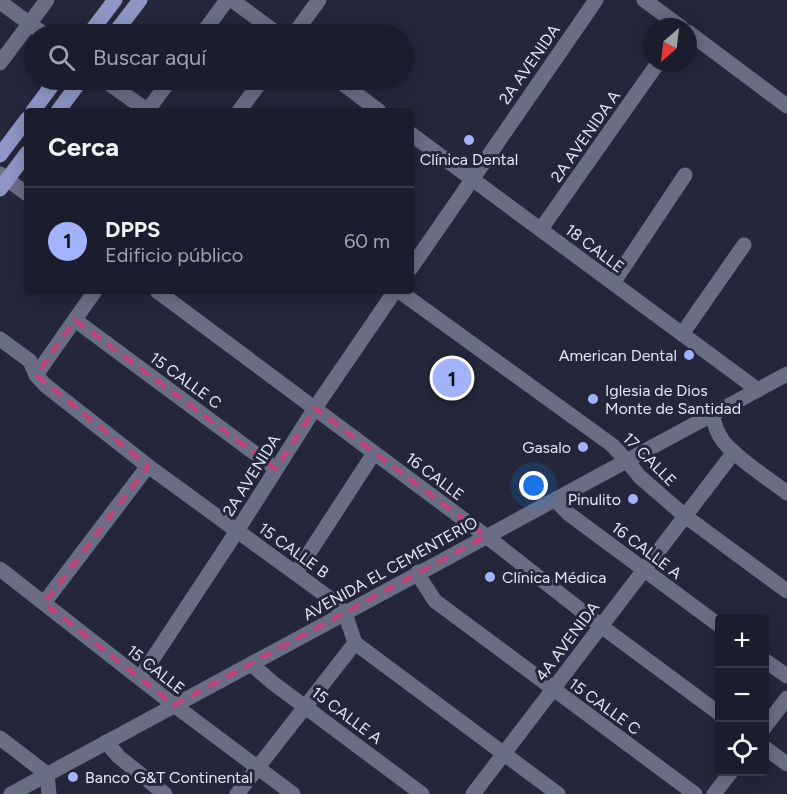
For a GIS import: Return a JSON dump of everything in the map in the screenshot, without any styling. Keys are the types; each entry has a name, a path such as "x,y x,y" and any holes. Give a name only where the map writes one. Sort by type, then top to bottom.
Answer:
{"main road":[{"path":"97,24 115,0"},
{"path":"122,24 140,0"},
{"path":"35,108 49,90"},
{"path":"60,108 74,90"},
{"path":"0,155 24,123"},
{"path":"2,181 24,156"}],"street":[{"path":"0,2 29,24 47,0"},
{"path":"209,24 227,0"},
{"path":"232,0 264,24"},
{"path":"301,24 319,0"},
{"name":"2A AVENIDA","path":"414,264 596,0"},
{"path":"644,0 669,18"},
{"path":"0,63 24,31"},
{"path":"697,39 787,106"},
{"name":"2A AVENIDA A","path":"541,229 652,72"},
{"path":"118,90 144,108"},
{"path":"150,108 163,90"},
{"path":"241,108 255,90"},
{"path":"351,90 375,108"},
{"name":"18 CALLE","path":"414,136 758,390"},
{"path":"613,283 685,175"},
{"path":"2,181 24,192"},
{"path":"682,334 744,245"},
{"path":"36,375 93,294"},
{"name":"16 CALLE","path":"161,294 715,710"},
{"name":"2A AVENIDA","path":"140,678 315,408 395,294"},
{"name":"17 CALLE","path":"401,294 612,445 639,477 685,516 787,591"},
{"name":"15 CALLE C","path":"75,320 276,469"},
{"name":"15 CALLE B","path":"0,339 30,361 36,375 45,385 148,466 328,597 345,613 355,643"},
{"name":"AVENIDA EL CEMENTERIO","path":"11,794 787,374"},
{"path":"712,414 722,440 787,493"},
{"name":"4A AVENIDA","path":"473,794 734,452"},
{"path":"296,573 374,453"},
{"path":"44,603 148,466"},
{"name":"16 CALLE A","path":"555,500 569,514 715,622"},
{"name":"15 CALLE","path":"0,569 174,705 293,794"},
{"name":"15 CALLE C","path":"418,573 435,601 695,794"},
{"path":"237,794 355,643 558,794"},
{"path":"769,663 787,676"},
{"name":"15 CALLE A","path":"251,664 422,794"},
{"path":"769,723 787,698"},
{"path":"0,738 47,774 49,794"},
{"path":"106,742 118,757 165,794"},
{"path":"769,750 787,764"},
{"path":"714,794 727,776"}],"highlighted area":[{"path":"75,320 276,469 315,408 486,536 174,705 44,603 148,466 36,375"}],"place":[{"name":"Clínica Dental","path":"469,140"},
{"name":"American Dental","path":"689,355"},
{"name":"DPPS","path":"452,378"},
{"name":"Iglesia de Dios Monte de Santidad","path":"593,399"},
{"name":"Gasalo","path":"583,447"},
{"name":"Pinulito","path":"633,499"},
{"name":"Clínica Médica","path":"490,577"},
{"name":"Banco G&T Continental","path":"73,777"}]}
